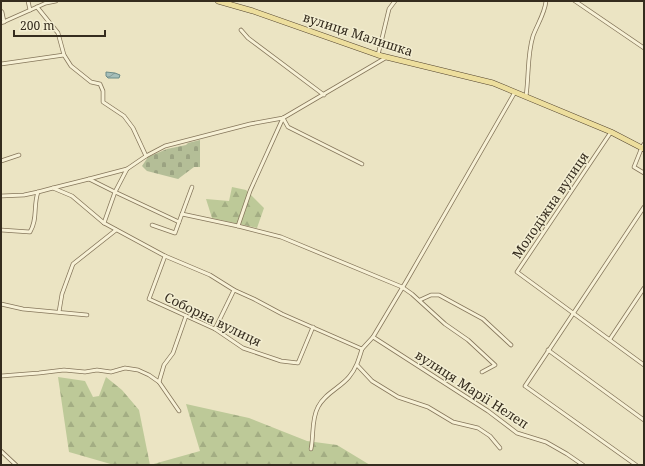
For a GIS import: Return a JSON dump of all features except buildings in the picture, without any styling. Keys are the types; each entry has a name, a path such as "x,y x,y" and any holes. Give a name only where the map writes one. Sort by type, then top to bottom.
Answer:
{"main road":[{"name":"вулиця Малишка","path":"218,1 253,11 378,55 493,82 643,147"}],"street":[{"path":"28,1 30,10"},
{"path":"1,10 3,23 30,10 56,1"},
{"path":"378,55 389,10 395,1"},
{"path":"526,96 529,56 533,37 546,1"},
{"path":"575,1 644,48"},
{"path":"579,4 582,1"},
{"path":"38,7 58,33 64,55 71,66 91,82 100,84 103,91 103,102 124,116 133,128 146,156"},
{"path":"241,30 248,38 324,95"},
{"path":"1,64 64,55"},
{"path":"1,196 24,195 38,192 127,169 146,156 165,146 250,124 283,118 387,57"},
{"path":"311,449 314,415 319,405 330,393 350,377 357,365 362,349 373,337 515,91"},
{"path":"283,118 288,127 362,164"},
{"path":"238,226 250,191 283,118"},
{"name":"Молодіжна вулиця","path":"574,312 524,278 518,272 611,132"},
{"path":"643,147 634,167 644,173"},
{"path":"1,161 19,155"},
{"path":"104,223 115,192 127,169"},
{"path":"89,179 179,222"},
{"path":"152,225 175,234 192,187"},
{"path":"53,188 72,196 104,223 165,256 210,275 234,290 282,314 362,349"},
{"path":"1,230 30,232 34,225 38,192"},
{"path":"636,465 525,386 644,207"},
{"path":"182,214 238,226 281,238 402,287 420,300 445,324 468,340 495,365 482,372"},
{"path":"59,312 62,294 73,264 116,230"},
{"name":"Соборна вулиця","path":"165,256 149,299 214,329 243,348 281,361 298,363 313,327"},
{"path":"610,339 644,288"},
{"path":"214,329 234,290"},
{"path":"420,300 439,295 483,319 511,345"},
{"path":"1,304 23,309 87,315"},
{"path":"574,312 644,365"},
{"path":"159,382 164,365 173,353 186,316"},
{"name":"вулиця Марії Нелеп","path":"373,337 488,411 517,433 546,442 583,465"},
{"path":"548,350 644,420"},
{"path":"357,365 372,381 398,396 428,407 453,422 478,428 490,436 500,448"},
{"path":"1,376 64,370 85,372 97,370 111,372 124,368 138,370 159,382 179,412"},
{"path":"1,451 16,465"}],"green space":[{"path":"200,140 200,167 194,167 178,179 147,171 142,166 148,157 167,149"},
{"path":"232,187 246,190 264,208 257,228 212,218 206,199 229,201"},
{"path":"58,377 85,381 93,397 99,396 106,377 122,390 139,410 150,465 114,465 69,452"},
{"path":"186,404 249,418 307,441 337,445 370,465 150,465 200,451"}],"water":[{"path":"106,72 120,75 119,78 108,78 106,76"}]}
